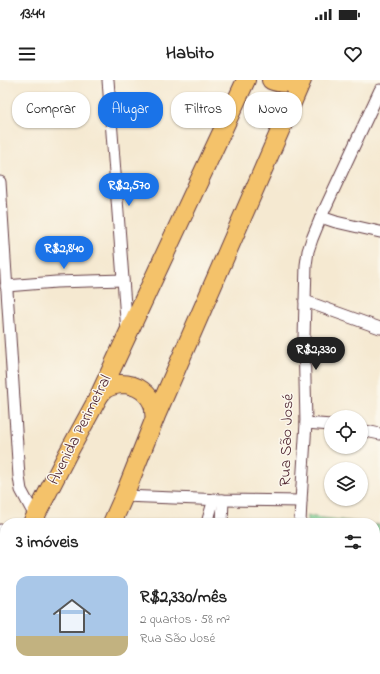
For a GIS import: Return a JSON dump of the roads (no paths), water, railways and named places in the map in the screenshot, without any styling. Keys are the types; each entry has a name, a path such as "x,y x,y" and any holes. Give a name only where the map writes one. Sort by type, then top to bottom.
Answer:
{"main road":[{"name":"Avenida Perimetral","path":"34,518 98,398 246,80"},
{"path":"271,80 281,83 299,80"},
{"path":"114,518 191,334 302,80"},
{"path":"98,398 104,390 114,385 134,385 143,391 149,398 154,408 155,418"}],"street":[{"path":"108,80 127,336"},
{"name":"Rua São José","path":"300,518 306,423 304,338 306,265 308,252 321,217 380,90"},
{"path":"0,182 19,478 21,490 33,518"},
{"path":"321,217 380,232"},
{"path":"6,286 56,282 123,280"},
{"path":"305,301 380,328"},
{"path":"306,423 324,425"},
{"path":"368,431 380,434"},
{"path":"124,496 219,500 301,501"},
{"path":"25,499 43,500"},
{"path":"210,518 219,500"},
{"path":"219,500 221,518"}]}
